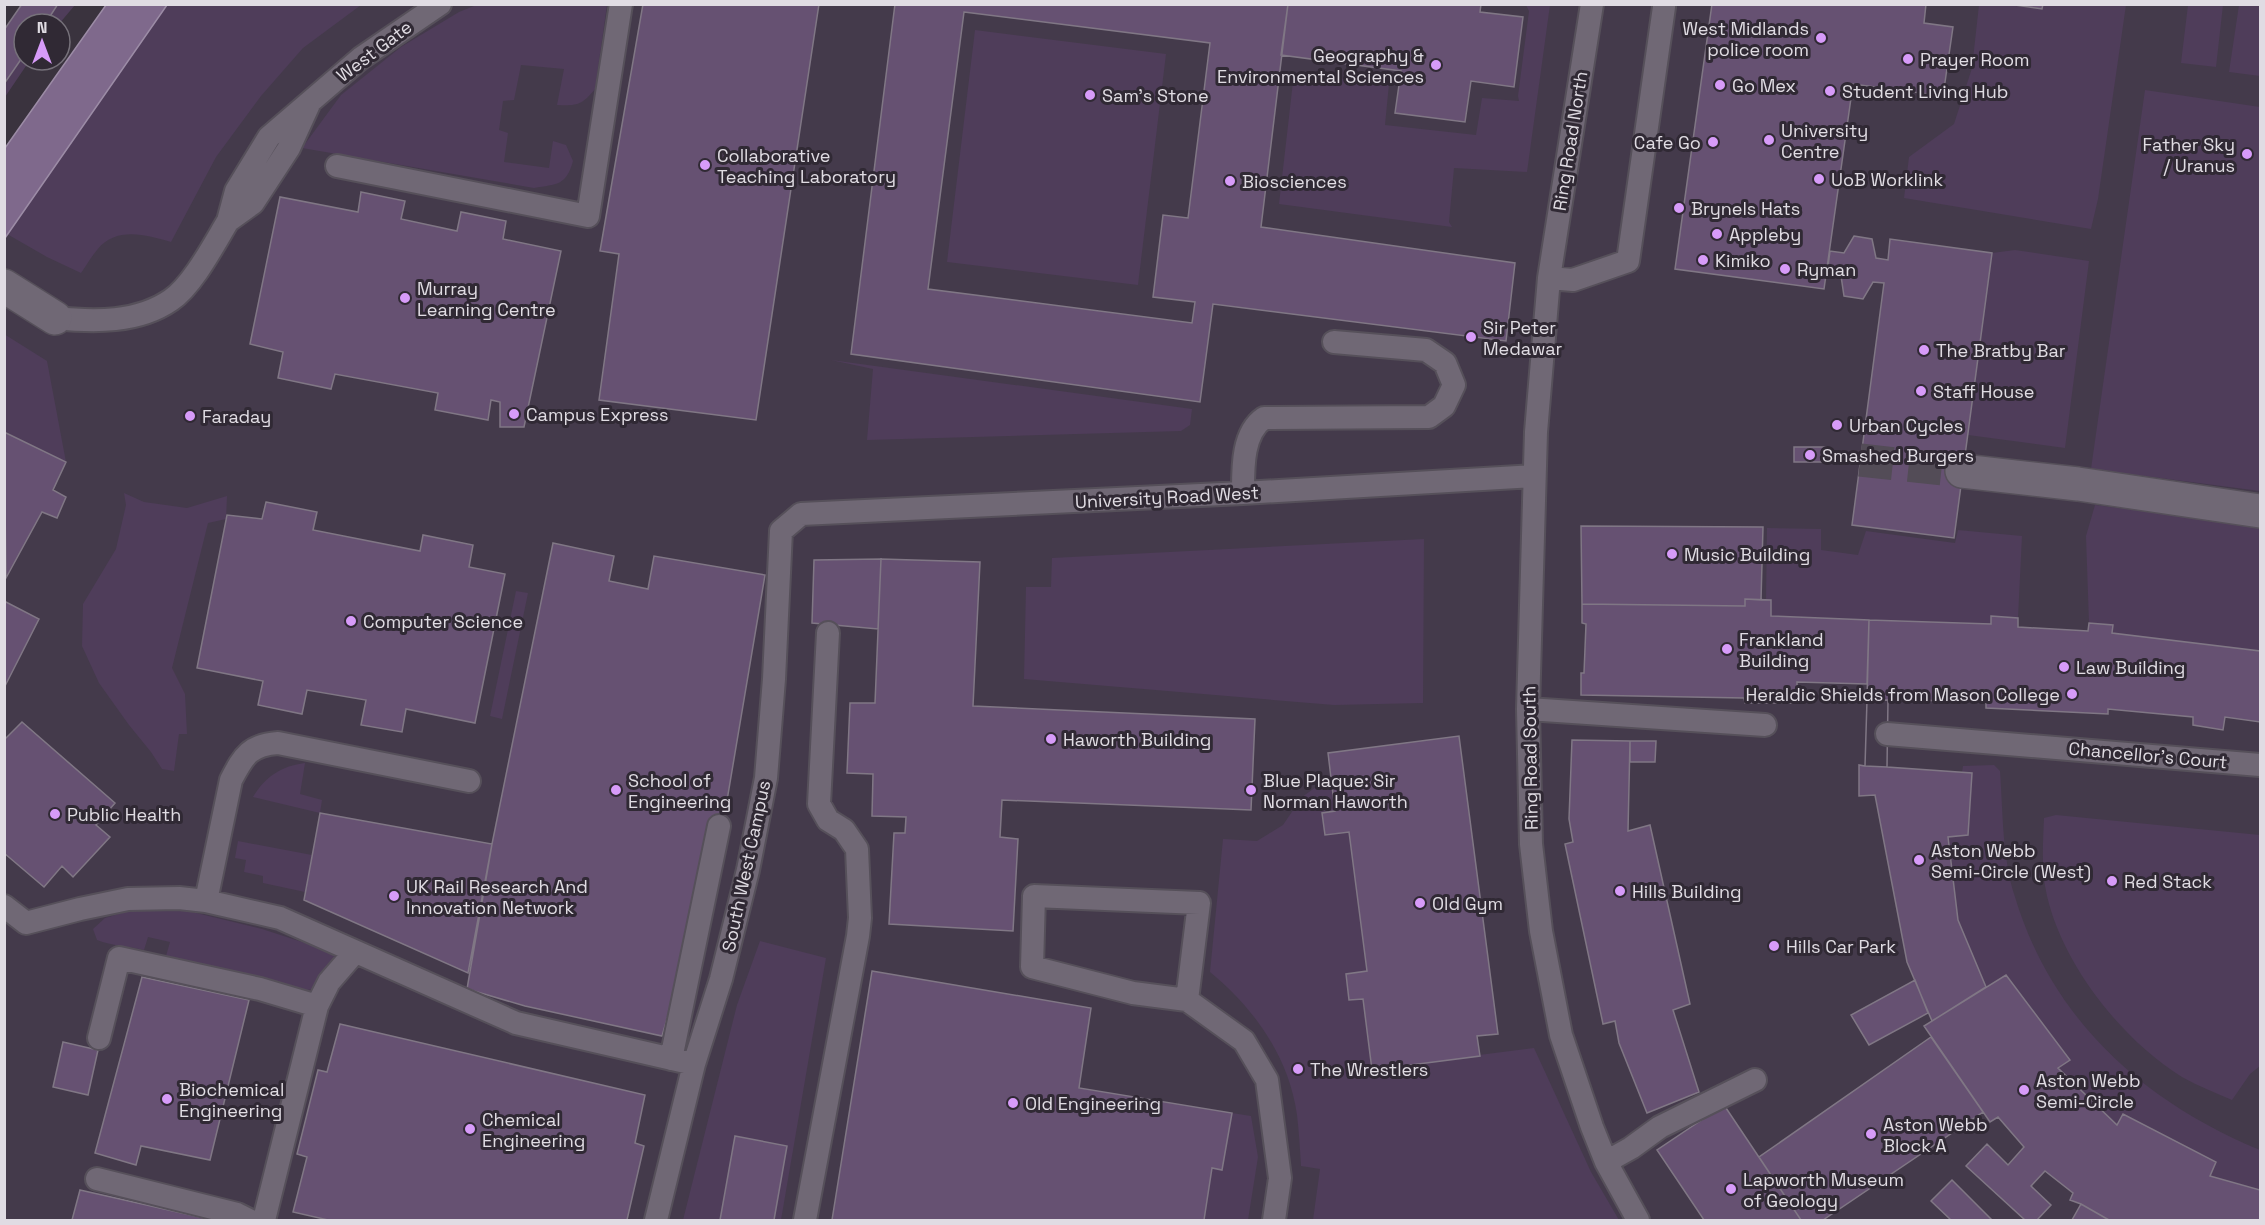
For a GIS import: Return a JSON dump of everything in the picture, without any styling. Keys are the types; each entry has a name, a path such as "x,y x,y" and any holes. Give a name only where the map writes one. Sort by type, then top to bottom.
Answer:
{"street":[{"path":"6,287 55,318"},
{"path":"1962,471 2068,483 2260,511"}],"lane":[{"name":"West Gate","path":"55,318 109,320 148,311 172,299 193,276 228,221 254,203 290,148 310,102 361,58 440,4"},
{"path":"337,166 588,216 621,4"},
{"name":"Ring Road North","path":"1549,278 1592,4"},
{"path":"1549,278 1573,280 1628,261 1664,7"},
{"name":"Ring Road South","path":"1549,278 1533,476 1528,709 1531,844 1541,931 1561,1035 1606,1162 1638,1221"},
{"path":"1243,494 1247,449 1255,424 1264,418 1429,417 1444,406 1454,385 1445,363 1426,350 1334,342"},
{"name":"University Road West","path":"801,513 1243,494 1533,476"},
{"name":"South West Campus","path":"656,1221 694,1064 721,979 748,870 766,778 774,679 780,531 801,513"},
{"path":"805,1221 860,918 857,849 844,830 828,820 819,804 828,633"},
{"path":"1528,709 1765,725"},
{"name":"Chancellor's Court","path":"1887,734 2260,765"},
{"path":"206,901 231,780 240,764 254,748 278,743 469,781"},
{"path":"670,1059 719,826"},
{"path":"1187,1000 1199,903 1034,896 1032,968 1133,993 1187,1000 1244,1041 1267,1080 1280,1178 1274,1221"},
{"path":"4,906 26,923 128,899 180,898 206,901 280,918 516,1023 694,1064"},
{"path":"264,1221 317,1006 329,982 355,952"},
{"path":"99,1038 119,958 260,990 317,1006"},
{"path":"1606,1162 1631,1148 1660,1127 1755,1080"},
{"path":"97,1179 237,1214 249,1221"}],"shaded area":[{"path":"479,4 607,5 595,89 583,101 574,105 557,105 564,69 521,65 514,100 503,101 499,130 508,133 504,162 549,168 553,141 566,145 573,161 564,179 555,184 534,188 302,148 341,95 401,47 459,12"},
{"path":"58,5 75,5 69,12 53,12"},
{"path":"106,5 167,5 5,238 5,148 59,72 72,72 72,53"},
{"path":"167,5 2260,5 2260,1220 5,1220 5,238"},
{"path":"167,5 361,5 303,48 261,96 216,157 171,242 132,234 113,238 97,250 81,273 7,234"},
{"path":"1526,5 1550,5 1527,172 1454,168 1449,222 1452,227 1279,204 1294,73 1389,84 1385,125 1476,135 1482,98 1519,101 1529,11"},
{"path":"1979,5 2008,5 2041,9 2043,5 2126,5 2098,199 2091,229 1904,198 1909,157 1954,124 1972,68"},
{"path":"2188,5 2223,5 2216,67 2181,63"},
{"path":"2239,5 2260,5 2260,76 2229,72"},
{"path":"975,30 1166,54 1138,285 947,262"},
{"path":"13,72 22,72 5,97 5,84"},
{"path":"2145,90 2260,107 2260,491 2091,469"},
{"path":"2015,250 2089,261 2065,448 1968,435 1992,253"},
{"path":"4,334 47,361 66,462 5,432"},
{"path":"831,360 1192,409 1190,425 1181,431 867,440 873,369"},
{"path":"124,493 144,502 187,508 227,496 226,519 208,523 172,668 185,694 187,734 179,734 174,771 162,769 129,725 99,683 82,646 83,604 116,549 126,505"},
{"path":"2095,505 2260,526 2260,651 2112,633 2113,625 2089,623 2086,536"},
{"path":"1767,528 1821,529 1821,550 1858,555 1866,531 1955,543 1958,530 2022,536 2018,618 1991,617 1991,624 1771,616 1771,600 1766,600"},
{"path":"1424,539 1423,703 1334,705 1024,679 1026,587 1051,587 1052,558"},
{"path":"516,591 528,593 502,719 490,716"},
{"path":"305,763 300,794 322,800 320,813 253,797 274,774 288,767"},
{"path":"1994,765 2000,771 2004,834 2015,897 2031,941 2053,982 2078,1018 2108,1052 2141,1081 2178,1108 2260,1150 2260,1190 2210,1176 2216,1162 2124,1115 2117,1125 2058,1068 2070,1060 2006,975 1986,987 1958,920 1948,837 1968,835 1972,774 1962,772 1963,766"},
{"path":"1333,775 1351,830 1370,973 1365,997 1479,1055 1534,1048 1591,1172 1619,1220 1313,1220 1320,1169 1301,1166 1297,1115 1286,1073 1278,1054 1255,1018 1241,1001 1210,972 1223,839 1257,841 1283,825 1302,797"},
{"path":"2056,815 2260,835 2260,1066 2250,1074 2232,1100 2182,1077 2138,1043 2117,1022 2081,974 2055,922 2045,886 2044,818"},
{"path":"238,841 312,855 305,892 263,883 263,876 244,872 246,860 235,858"},
{"path":"132,910 184,910 262,929 336,953 336,962 313,989 302,991 166,956 170,942 148,937 144,950 97,940 93,929 105,918"},
{"path":"760,941 826,958 781,1220 683,1220 737,1005"},
{"path":"1232,1113 1251,1116 1258,1157 1248,1220 1204,1220 1212,1168 1222,1169"}],"building":[{"path":"22,4 58,4 53,12 16,12"},
{"name":"Collaborative Teaching Laboratory","path":"643,4 819,4 756,420 599,400 619,254 600,251"},
{"name":"Biosciences","path":"895,4 1288,4 1261,227 1515,263 1506,341 1213,304 1200,402 851,354","holes":["964,12 1210,43 1188,218 1163,215 1153,297 1195,302 1192,323 928,289"]},
{"name":"Geography & Environmental Sciences","path":"1288,4 1481,4 1480,12 1523,17 1514,87 1471,81 1465,122 1395,113 1401,71 1281,55"},
{"name":"University Centre","path":"1712,4 1926,4 1924,23 1953,27 1943,96 1853,84 1824,289 1675,269"},
{"path":"2008,4 2043,4 2042,9"},
{"path":"12,18 12,72 4,84 4,30"},
{"name":"Murray Learning Centre","path":"361,192 405,201 401,219 457,231 461,212 506,221 503,239 561,251 524,427 500,427 500,402 491,400 488,420 435,410 438,393 335,374 331,389 278,378 283,352 250,344 280,197 358,212"},
{"name":"Staff House","path":"1854,236 1872,239 1876,258 1888,260 1890,239 1992,253 1954,538 1852,525 1884,283 1873,282 1863,299 1844,296 1841,276 1827,274 1830,251 1844,253"},
{"path":"4,432 66,462 53,490 66,497 57,518 42,512 6,578"},
{"name":"Smashed Burgers","path":"1794,447 1827,447 1825,462 1794,462"},
{"name":"Computer Science","path":"266,502 317,512 313,530 420,551 423,535 473,545 469,567 505,574 475,723 406,709 402,732 361,725 366,700 307,690 302,714 258,705 263,681 197,668 227,515 262,519"},
{"name":"Music Building","path":"1581,526 1763,527 1761,600 1745,599 1745,606 1582,604"},
{"name":"School of Engineering","path":"553,543 614,556 609,581 648,589 654,556 765,575 721,836 662,1036 525,1006 467,989 492,844"},
{"name":"Haworth Building","path":"881,559 980,562 973,706 1255,719 1251,810 1002,800 1000,837 1018,839 1013,931 889,924 894,833 905,833 906,817 872,816 873,774 847,773 850,703 875,703"},
{"path":"881,559 878,629 812,623 814,560"},
{"name":"Frankland Building","path":"1745,599 1771,600 1771,616 1869,620 1867,684 1797,682 1797,703 1745,703 1744,698 1581,695 1586,624 1582,623 1582,604 1745,606"},
{"path":"4,601 39,619 4,688"},
{"name":"Law Building","path":"1991,616 2018,618 2018,627 2088,631 2089,623 2113,625 2112,633 2260,651 2260,722 2225,717 2223,730 2193,725 2193,717 2108,709 2108,714 1986,708 1986,701 1867,700 1869,620 1991,624"},
{"name":"Aston Webb Semi-Circle (West)","path":"1867,700 1888,700 1887,767 1972,773 1968,835 1948,837 1958,920 1986,987 1932,1021 1907,962 1875,795 1859,796 1859,765 1865,766"},
{"path":"1867,700 1888,700 1887,767 1865,766"},
{"name":"Public Health","path":"22,722 115,803 96,825 110,837 73,877 62,866 44,887 4,853 4,740"},
{"name":"Old Gym","path":"1459,736 1498,1034 1477,1036 1480,1056 1372,1070 1363,999 1349,1000 1346,974 1367,971 1349,832 1325,835 1322,813 1335,811 1328,753"},
{"name":"Hills Building","path":"1572,740 1630,741 1628,831 1650,825 1690,1004 1673,1010 1699,1092 1647,1113 1619,1043 1615,1021 1603,1024 1565,844 1573,842 1569,819"},
{"path":"1630,741 1656,741 1655,762 1630,762"},
{"name":"UK Rail Research And Innovation Network","path":"320,813 492,844 468,973 304,900"},
{"name":"Old Engineering","path":"872,971 1091,1008 1079,1088 1232,1113 1222,1170 1212,1168 1204,1220 832,1220"},
{"name":"Aston Webb Semi-Circle","path":"2006,975 2070,1060 2058,1068 2117,1125 2123,1114 2216,1162 2210,1176 2260,1190 2260,1220 2109,1220 2070,1200 2073,1193 2045,1171 2031,1186 2051,1205 2037,1220 2025,1220 1966,1166 1987,1144 2008,1165 2024,1147 1998,1117 1990,1122 1924,1026"},
{"name":"Biochemical Engineering","path":"142,977 249,1000 210,1160 141,1146 136,1165 95,1153"},
{"path":"1915,980 1928,1013 1869,1045 1851,1015"},
{"name":"Chemical Engineering","path":"340,1024 645,1095 635,1143 644,1146 627,1220 328,1220 293,1212 307,1157 297,1154 318,1070 327,1072"},
{"name":"Aston Webb Block A","path":"1931,1037 1983,1112 1823,1220 1801,1220 1759,1157"},
{"path":"63,1042 98,1050 88,1095 53,1087"},
{"name":"Lapworth Museum of Geology","path":"1724,1105 1801,1220 1704,1220 1657,1150"},
{"path":"735,1136 787,1146 774,1220 720,1220"},
{"path":"1952,1180 1992,1220 1951,1220 1931,1201"},
{"path":"80,1190 213,1220 72,1220"},
{"path":"2081,1204 2109,1220 2072,1220"}],"tunnel":[{"path":"1860,460 1962,471"}],"place":[{"name":"West Midlands police room","path":"1821,38"},
{"name":"Prayer Room","path":"1908,59"},
{"name":"Geography & Environmental Sciences","path":"1436,65"},
{"name":"Go Mex","path":"1720,85"},
{"name":"Student Living Hub","path":"1830,91"},
{"name":"Sam's Stone","path":"1090,95"},
{"name":"University Centre","path":"1769,140"},
{"name":"Cafe Go","path":"1713,142"},
{"name":"Father Sky / Uranus","path":"2247,154"},
{"name":"Collaborative Teaching Laboratory","path":"705,165"},
{"name":"UoB Worklink","path":"1819,179"},
{"name":"Biosciences","path":"1230,181"},
{"name":"Brynels Hats","path":"1679,208"},
{"name":"Appleby","path":"1717,234"},
{"name":"Kimiko","path":"1703,260"},
{"name":"Ryman","path":"1785,269"},
{"name":"Murray Learning Centre","path":"405,298"},
{"name":"Sir Peter Medawar","path":"1471,337"},
{"name":"The Bratby Bar","path":"1924,350"},
{"name":"Staff House","path":"1921,391"},
{"name":"Campus Express","path":"514,414"},
{"name":"Faraday","path":"190,416"},
{"name":"Urban Cycles","path":"1837,425"},
{"name":"Smashed Burgers","path":"1810,455"},
{"name":"Music Building","path":"1672,554"},
{"name":"Computer Science","path":"351,621"},
{"name":"Frankland Building","path":"1727,649"},
{"name":"Law Building","path":"2064,667"},
{"name":"Heraldic Shields from Mason College","path":"2072,694"},
{"name":"Haworth Building","path":"1051,739"},
{"name":"School of Engineering","path":"616,790"},
{"name":"Blue Plaque: Sir Norman Haworth","path":"1251,790"},
{"name":"Public Health","path":"55,814"},
{"name":"Aston Webb Semi-Circle (West)","path":"1919,860"},
{"name":"Red Stack","path":"2112,881"},
{"name":"Hills Building","path":"1620,891"},
{"name":"UK Rail Research And Innovation Network","path":"394,896"},
{"name":"Old Gym","path":"1420,903"},
{"name":"Hills Car Park","path":"1774,946"},
{"name":"The Wrestlers","path":"1298,1069"},
{"name":"Aston Webb Semi-Circle","path":"2024,1090"},
{"name":"Biochemical Engineering","path":"167,1099"},
{"name":"Old Engineering","path":"1013,1103"},
{"name":"Chemical Engineering","path":"470,1129"},
{"name":"Aston Webb Block A","path":"1871,1134"},
{"name":"Lapworth Museum of Geology","path":"1731,1189"}]}
